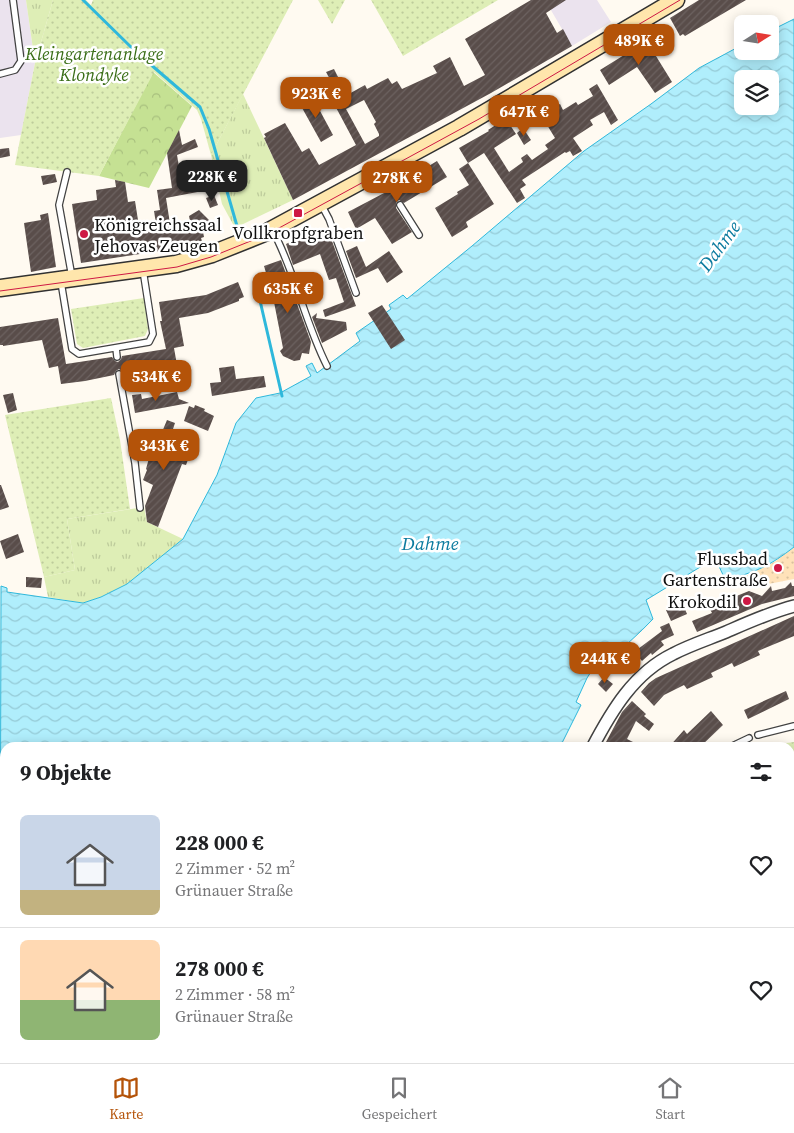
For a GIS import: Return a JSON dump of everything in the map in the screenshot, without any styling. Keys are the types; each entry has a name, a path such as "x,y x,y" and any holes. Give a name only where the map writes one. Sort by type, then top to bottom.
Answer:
{"main road":[{"path":"0,288 176,264 276,236 320,203 459,128 676,0"}],"street":[{"path":"595,742 622,696 660,661 696,644 779,610 794,606"}],"lane":[{"path":"0,74 15,70 21,61 13,0"},
{"path":"380,171 390,189"},
{"path":"67,172 59,205 72,349 79,354 149,342 153,334 143,268"},
{"path":"320,203 329,219 356,293"},
{"path":"400,205 420,235"},
{"path":"276,236 327,366"},
{"path":"116,348 117,357"},
{"path":"119,374 140,508"},
{"path":"758,735 794,726"},
{"path":"741,742 749,738"}],"shaded area":[{"path":"0,0 26,0 35,63 21,135 0,138"},
{"path":"545,0 597,0 611,22 572,46"}],"green space":[{"path":"26,0 53,0 35,63"},
{"name":"Kleingartenanlage Klondyke","path":"53,0 86,0 91,5 93,0 293,0 211,155 197,110 154,72 99,176 15,165 35,63"},
{"path":"318,0 345,0 332,24"},
{"path":"371,0 498,0 403,56"},
{"path":"153,72 192,106 149,188 99,176"},
{"path":"243,94 293,200 235,228 222,204 211,155"},
{"path":"144,298 148,329 145,336 83,348 77,344 71,309"},
{"path":"111,398 120,440 130,509 67,519 75,570 44,577 5,415"},
{"path":"144,507 147,522 183,539 127,584 101,597 83,603 48,597 44,577 75,570 67,519"}],"sand":[{"name":"Flussbad Gartenstraße","path":"794,547 794,579 758,586 746,576 776,561"}],"water":[{"name":"Dahme","path":"794,19 794,547 762,568 725,579 715,558 646,600 653,619 608,662 601,656 587,678 576,702 581,705 562,742 1,742 1,586 7,588 7,592 83,603 101,597 127,584 183,539 217,475 236,423 256,398 280,393 311,376 306,366 312,363 317,373 360,341 356,333 391,309 389,305 403,295 407,299 584,151 699,68 734,49 734,60 779,60 779,26"}],"building":[{"path":"531,0 566,0 546,13 557,33 563,29 572,46 491,93 293,200 264,138 266,137 264,134 285,123 302,152 309,148 319,165 356,145 332,100 340,98 326,72 334,69 347,95 365,85 367,89 388,78 392,84 397,81 402,89 437,73 433,66 450,57 464,86 485,75 465,39","holes":["364,100 376,122 374,124 379,136 365,144 346,109"]},
{"path":"699,0 746,0 685,36 683,34 680,36 670,18"},
{"path":"643,35 672,82 655,93 637,67 609,85 600,70 629,52 625,47"},
{"path":"597,84 618,120 611,125 604,112 590,120 593,125 573,138 582,151 573,156 570,151 565,152 522,180 526,185 520,189 525,198 517,203 484,153 468,163 459,148 499,123 501,127 508,122 516,134 494,148 509,172 523,162 521,158 527,154 532,160 548,149 545,145 555,138 544,120 536,125 525,107 544,96 552,108 560,104 563,110 576,102 578,105 593,96 589,89"},
{"path":"312,96 333,135 321,142 301,106 303,105 301,102"},
{"path":"523,128 531,140 524,145 517,133"},
{"path":"179,130 182,145 195,139 198,147 177,155 182,184 206,179 208,190 166,198 171,230 191,226 189,216 199,210 210,221 202,227 204,237 201,238 202,241 166,250 81,263 72,204 97,200 96,190 116,187 115,180 125,182 128,202 135,201 140,233 157,230 154,211 160,210 157,190 172,188 167,153"},
{"path":"9,148 10,156 0,158 0,149"},
{"path":"437,161 447,177 404,203 399,200 396,203 396,208 412,232 392,244 375,218 356,229 348,212 386,192 392,193 394,187"},
{"path":"468,163 494,204 466,222 468,227 452,237 435,208 469,185 459,169"},
{"path":"55,174 57,182 43,185 41,176"},
{"path":"214,195 218,205 210,208 206,198"},
{"path":"48,213 56,267 31,272 24,223 41,220 40,215"},
{"path":"329,233 356,306 325,317 323,310 344,302 336,278 329,280 320,254 293,265 286,244 301,237 307,236 309,240"},
{"path":"357,246 366,267 389,251 403,272 387,283 378,268 356,278 346,251"},
{"path":"281,260 311,342 309,354 302,353 300,360 294,361 283,356 280,351 283,348 273,297 264,266"},
{"path":"238,282 244,297 239,299 239,301 208,313 179,318 184,346 174,348 177,365 171,367 124,374 119,369 114,375 61,384 58,366 49,368 42,340 0,345 0,327 58,318 66,364 112,357 118,362 122,356 166,349 160,321 162,321 159,302 206,295"},
{"path":"382,305 405,340 391,349 368,313"},
{"path":"317,313 316,318 346,322 347,330 322,343 312,317"},
{"path":"234,366 236,379 264,376 266,387 212,396 210,383 221,382 219,368"},
{"path":"177,392 179,399 189,403 135,413 132,395 141,394 142,399"},
{"path":"13,393 17,410 8,413 3,395"},
{"path":"195,405 205,409 204,411 214,416 208,431 184,421 189,406 194,408"},
{"path":"167,420 175,423 171,435 194,444 186,465 182,464 158,527 147,522 145,506 153,485 143,480 159,431 162,432"},
{"path":"0,485 9,507 0,510"},
{"path":"18,534 24,552 6,559 0,541"},
{"path":"26,577 42,578 41,588 26,587"},
{"path":"791,582 792,586 794,586 794,596 762,604 697,632 692,621 712,613 709,607 749,591 762,596 771,586 772,591 785,588"},
{"path":"682,602 687,614 671,621 666,610"},
{"path":"794,616 794,636 758,651 760,655 734,667 732,663 711,673 713,677 687,689 684,685 664,695 654,706 641,692 656,678"},
{"path":"669,623 674,635 661,641 664,645 642,661 634,652 662,631 660,627"},
{"path":"604,677 613,684 606,692 598,684"},
{"path":"786,691 789,699 748,719 744,710"},
{"path":"632,701 646,714 644,716 654,724 649,731 636,721 627,739 633,742 606,742 622,712"},
{"path":"711,711 723,725 705,742 673,742 684,730 687,734"}],"waterway":[{"name":"Vollkropfgraben","path":"83,0 135,51 200,107 209,129 237,226"},
{"name":"Vollkropfgraben","path":"258,292 282,396"}],"tram line":[{"path":"0,291 177,267 211,257 268,234 479,119 680,0"}],"place":[{"name":"Vollkropfgraben","path":"298,213"},
{"name":"Königreichssaal Jehovas Zeugen","path":"84,234"},
{"name":"Flussbad Gartenstraße","path":"778,568"},
{"name":"Krokodil","path":"747,601"}]}
